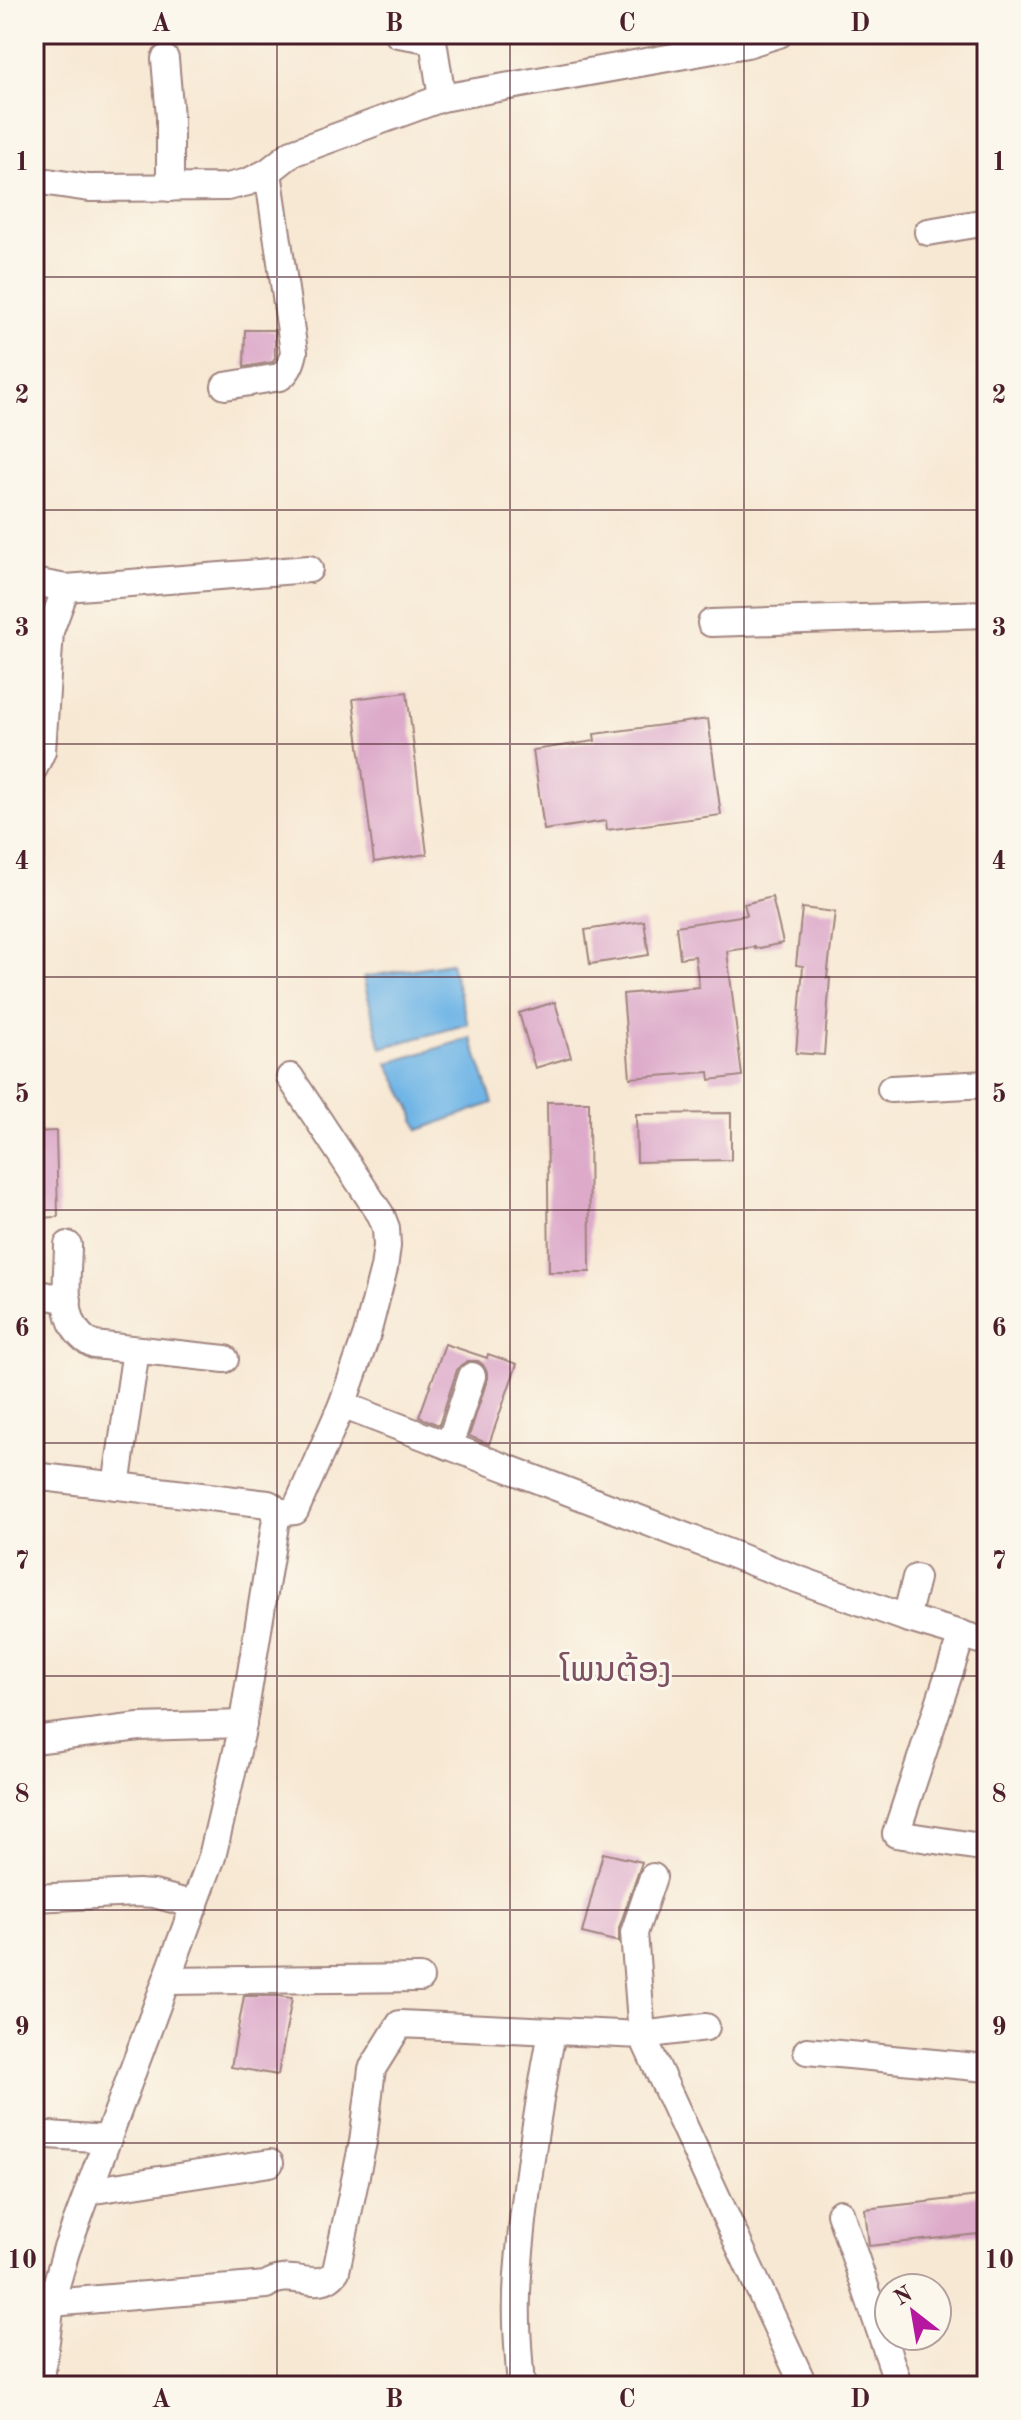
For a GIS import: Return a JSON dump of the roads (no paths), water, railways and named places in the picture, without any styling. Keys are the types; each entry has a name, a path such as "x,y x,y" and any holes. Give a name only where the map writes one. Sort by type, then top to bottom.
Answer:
{"street":[{"path":"398,34 432,37 442,98"},
{"path":"34,180 89,188 227,187 248,182 268,172 292,153 442,98 747,44 779,34"},
{"path":"165,59 170,117 170,188"},
{"path":"225,386 280,377 292,362 294,352 268,172"},
{"path":"928,232 987,222"},
{"path":"34,582 66,588 309,569"},
{"path":"34,768 42,751 50,631 66,588"},
{"path":"711,623 987,614"},
{"path":"275,1513 295,1511 342,1405 367,1334 384,1268 386,1228 377,1208 290,1077"},
{"path":"891,1089 987,1084"},
{"path":"68,1245 68,1316 84,1340 94,1345 225,1359"},
{"path":"34,1293 68,1300"},
{"path":"116,1486 136,1350"},
{"path":"449,1446 472,1376"},
{"path":"342,1405 772,1570 906,1618 987,1642"},
{"path":"34,1476 268,1504 275,1513 243,1724 212,1857 66,2251 51,2303 40,2386"},
{"path":"906,1618 916,1578"},
{"path":"962,1634 896,1834 987,1848"},
{"path":"34,1740 139,1727 243,1724"},
{"path":"653,1877 634,1933 642,2035 804,2386"},
{"path":"34,1898 154,1894 195,1905"},
{"path":"167,1981 420,1978"},
{"path":"51,2303 266,2285 280,2277 323,2282 331,2277 336,2271 363,2142 372,2069 400,2024 642,2035 706,2027"},
{"path":"521,2386 517,2277 533,2140 552,2032"},
{"path":"807,2051 987,2068"},
{"path":"34,2134 108,2139"},
{"path":"88,2191 270,2163"},
{"path":"840,2213 899,2386"}],"water":[{"path":"451,963 468,1024 381,1048 363,977"},
{"path":"471,1038 493,1103 419,1130 388,1063"}],"district":[{"name":"ໂພນຕ້ອງ","path":"616,1669"}]}
